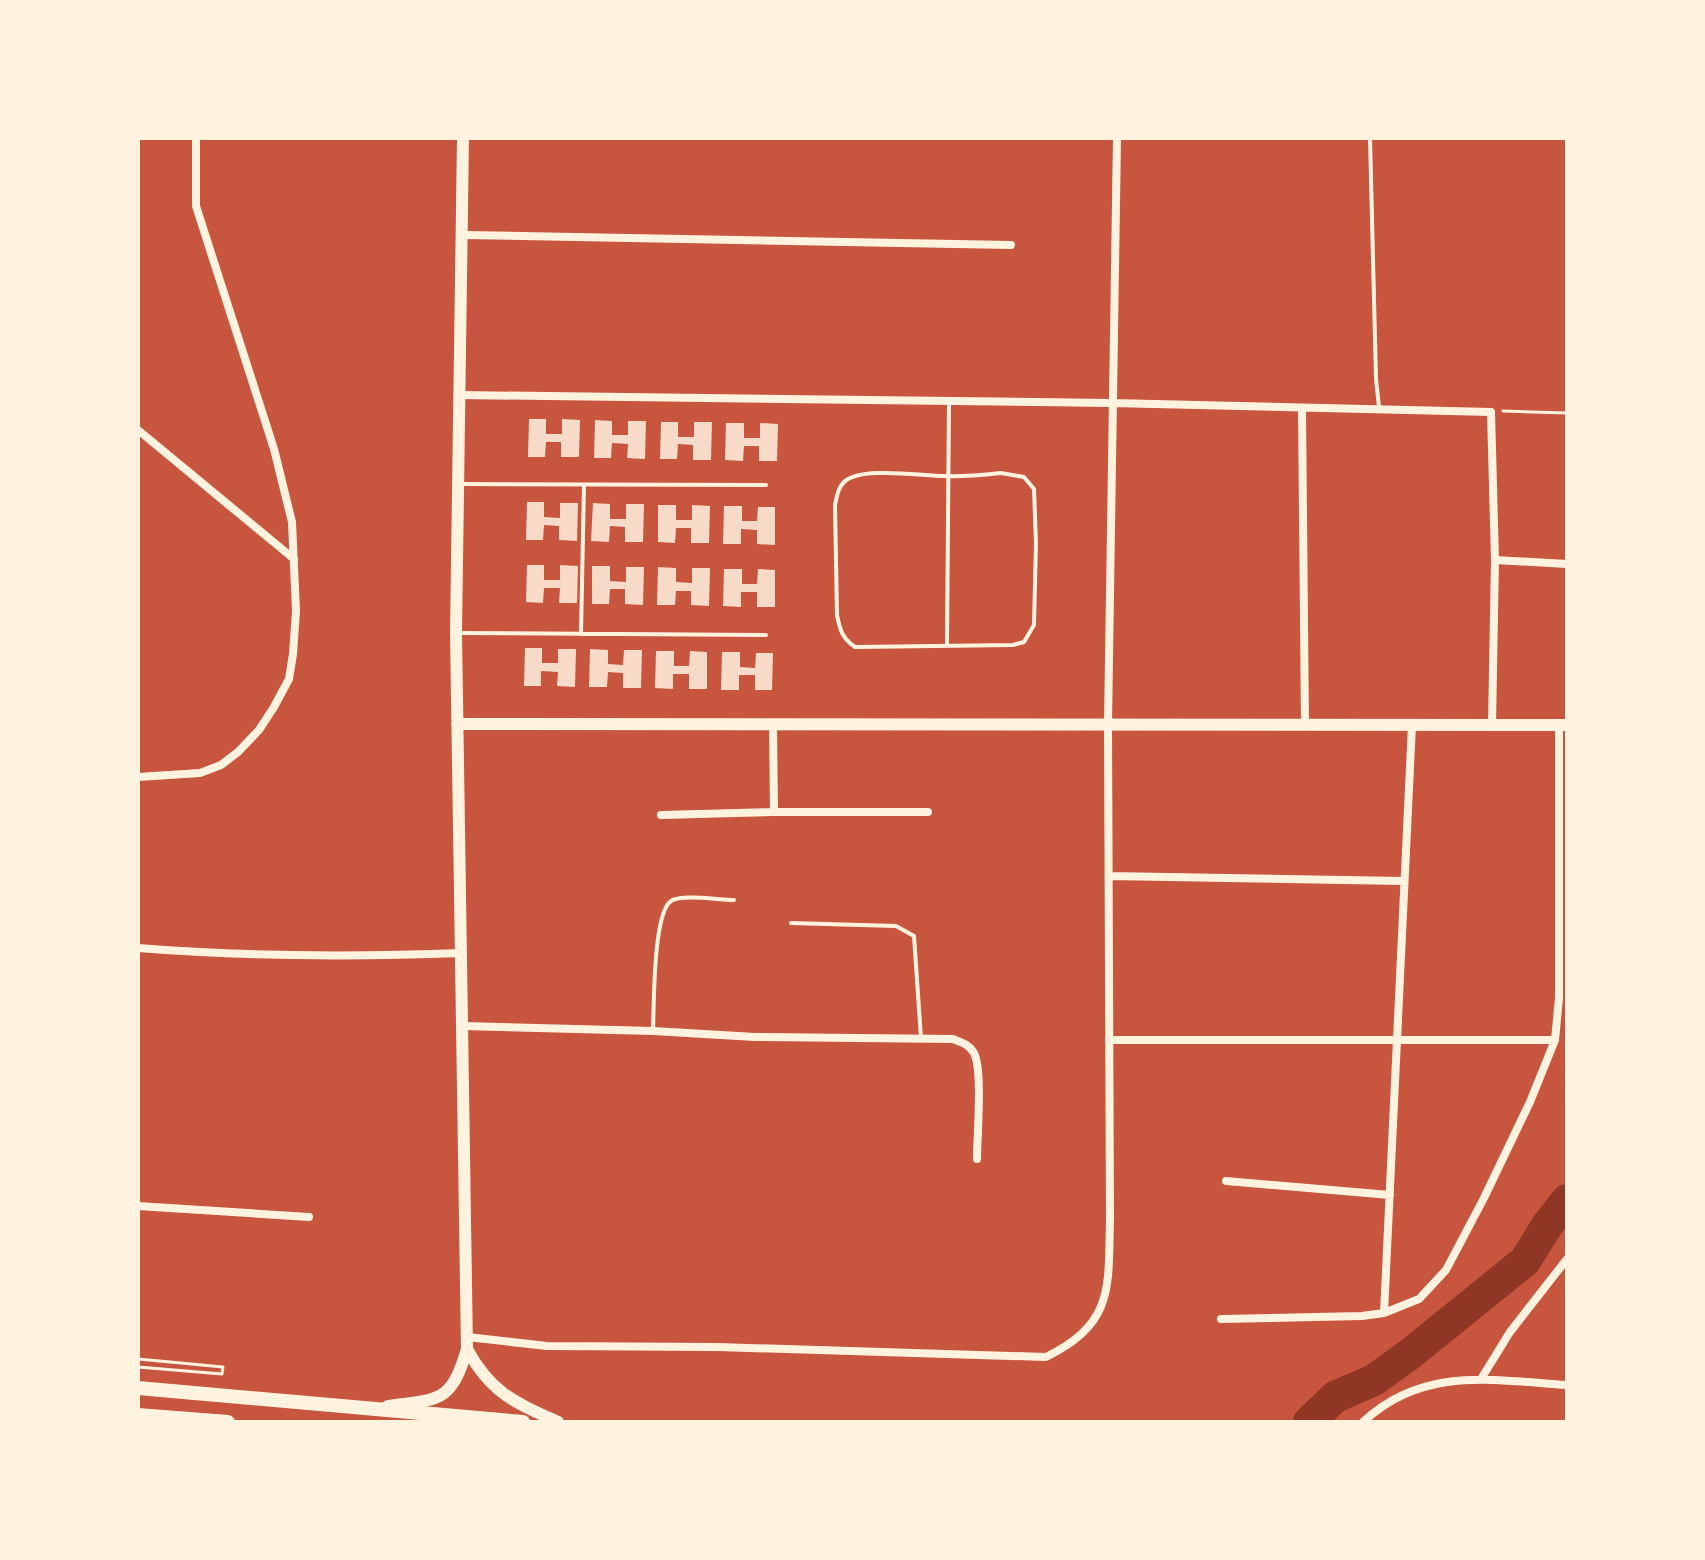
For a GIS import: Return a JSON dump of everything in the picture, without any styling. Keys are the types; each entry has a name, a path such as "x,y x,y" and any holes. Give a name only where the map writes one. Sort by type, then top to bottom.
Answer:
{"main road":[{"path":"369,1409 438,1398 448,1392 458,1378 467,1343 456,633 463,138"},
{"path":"457,724 1563,725"},
{"path":"467,1343 485,1377 498,1391 558,1422"},
{"path":"138,1388 523,1422"},
{"path":"138,1415 228,1422"}],"street":[{"path":"138,777 200,773 221,765 259,730 289,679 296,611 292,522 274,449 196,206 196,138"},
{"path":"467,1343 1046,1357 1072,1345 1097,1319 1108,1290 1110,1219 1108,724 1117,138"},
{"path":"463,235 1011,245"},
{"path":"458,395 1112,403 1491,412 1495,560 1492,725"},
{"path":"1302,409 1305,725"},
{"path":"138,430 294,559"},
{"path":"1495,560 1567,564"},
{"path":"773,724 774,812"},
{"path":"1384,1313 1412,725"},
{"path":"1221,1319 1384,1313 1419,1299 1446,1270 1491,1185 1555,1040 1559,998 1563,725"},
{"path":"661,815 928,812"},
{"path":"1109,876 1404,881"},
{"path":"138,948 225,955 333,958 463,953"},
{"path":"463,1026 755,1037 953,1039 968,1045 975,1055 978,1085 977,1159"},
{"path":"1110,1040 1555,1040"},
{"path":"1226,1181 1390,1195"},
{"path":"138,1206 309,1217"},
{"path":"1481,1379 1510,1332 1567,1259"},
{"path":"1363,1422 1405,1392 1443,1381 1481,1379 1567,1385"}],"lane":[{"path":"1370,138 1376,379 1380,410"},
{"path":"947,644 949,402"},
{"path":"885,474 948,477 1016,474 1030,482 1034,489 1036,543 1034,625 1024,642 1013,645 947,644 855,647 840,631 835,505 838,490 845,481 855,476 885,474"},
{"path":"457,484 766,485"},
{"path":"581,634 584,485"},
{"path":"456,633 766,635"},
{"path":"653,1031 658,936 663,911 671,901 681,898 734,900"},
{"path":"791,923 896,926 914,936 921,1038"}],"path":[{"path":"1491,412 1542,410 1567,413"},
{"path":"138,1359 223,1367 222,1374 138,1367"}],"building":[{"path":"529,419 546,419 546,434 562,434 562,419 580,420 579,457 561,457 561,442 546,442 545,457 528,457"},
{"path":"595,420 612,421 612,435 628,435 628,421 646,421 645,459 627,458 628,444 612,443 611,458 594,458"},
{"path":"661,422 678,422 678,437 694,437 694,422 712,422 711,460 693,460 693,445 678,444 677,459 660,459"},
{"path":"726,423 744,423 744,438 760,438 760,423 778,424 777,461 759,461 759,446 744,446 743,461 725,460"},
{"path":"527,502 544,502 544,517 560,518 560,503 578,503 577,541 559,540 559,526 544,525 543,540 526,540"},
{"path":"593,503 610,504 610,519 626,519 626,504 644,504 643,542 625,542 625,527 610,526 609,542 591,541"},
{"path":"658,505 676,505 676,520 692,520 692,505 710,506 709,543 691,543 691,528 676,528 675,543 658,542"},
{"path":"724,506 742,506 742,521 757,521 758,507 775,507 775,545 757,544 757,530 741,529 741,544 723,544"},
{"path":"527,565 544,565 544,580 560,580 560,565 578,566 577,603 559,603 560,588 544,588 543,603 526,602"},
{"path":"592,566 610,566 610,581 626,582 626,567 644,567 643,605 625,604 625,589 610,589 609,604 592,604"},
{"path":"658,567 676,568 676,582 692,583 692,568 710,568 709,606 691,605 691,591 676,591 675,605 657,605"},
{"path":"724,569 742,569 742,584 757,584 758,569 775,570 775,607 757,607 757,592 741,592 741,607 723,606"},
{"path":"525,648 542,648 542,663 558,663 558,649 576,649 575,687 557,686 558,672 541,671 541,686 524,686"},
{"path":"590,649 608,650 608,664 623,665 624,650 642,650 641,688 623,688 623,673 608,672 607,687 589,687"},
{"path":"656,651 674,651 674,666 689,666 690,651 707,652 707,689 689,689 689,674 673,674 673,689 655,688"},
{"path":"722,652 740,652 740,667 755,668 756,653 773,653 772,690 755,690 755,675 739,675 739,690 721,690"}],"waterway":[{"path":"1309,1422 1335,1397 1374,1380 1410,1354 1525,1261 1567,1200"}]}
